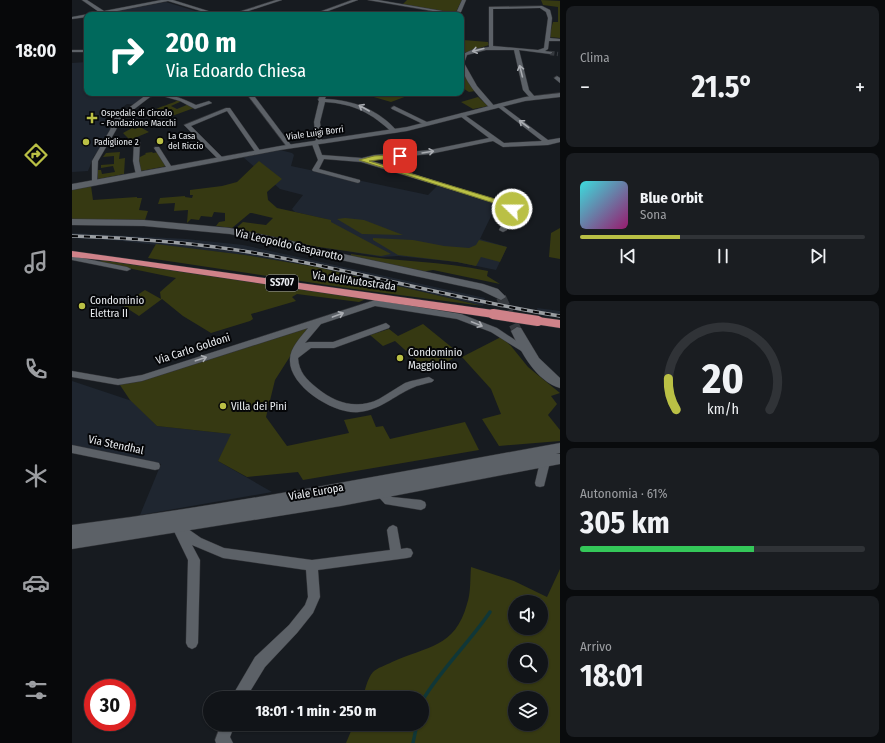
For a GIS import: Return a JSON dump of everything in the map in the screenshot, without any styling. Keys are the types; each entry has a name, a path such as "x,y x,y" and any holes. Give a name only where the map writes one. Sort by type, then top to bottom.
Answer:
{"highway":[{"name":"Via dell'Autostrada","path":"72,254 117,259 560,324"}],"street":[{"path":"84,0 101,12"},
{"path":"113,12 168,0 208,12"},
{"path":"242,12 280,0"},
{"path":"322,12 356,0"},
{"path":"370,0 437,12"},
{"path":"459,12 464,0"},
{"path":"507,0 510,6"},
{"path":"538,0 541,7 549,14 546,49 540,51"},
{"path":"491,48 491,8 510,6 541,7"},
{"path":"72,18 84,16"},
{"path":"547,39 560,40"},
{"path":"464,56 465,54 475,50 491,48 550,53"},
{"path":"516,49 527,92 533,98"},
{"path":"72,51 84,51"},
{"path":"464,68 481,96 548,143"},
{"path":"94,183 94,165 97,156 109,144 120,122 155,96"},
{"path":"166,96 182,100 196,108 209,102"},
{"path":"251,96 289,146"},
{"path":"323,96 317,122 319,141 316,143 321,160 316,172 358,181"},
{"name":"Viale Luigi Borri","path":"72,187 289,146 395,132 533,98 560,96"},
{"path":"321,100 339,101 358,105 383,120 395,132"},
{"path":"394,108 427,124"},
{"path":"221,159 187,125 228,109 258,152"},
{"path":"462,115 503,145 548,143 560,140"},
{"path":"362,160 374,157 428,152 494,139"},
{"path":"137,142 136,161 139,175"},
{"path":"158,148 170,169"},
{"path":"320,157 362,160 510,206 512,209 503,230"},
{"name":"Via Leopoldo Gasparotto","path":"72,222 145,223 231,231 288,243 327,254 484,287 494,291 501,297"},
{"path":"72,258 127,269"},
{"name":"Via Carlo Goldoni","path":"72,374 118,382 142,378 319,322 375,302 458,316 494,330 526,350"},
{"name":"Via Carlo Goldoni","path":"294,366 294,358 300,344 319,322"},
{"path":"386,326 334,345 309,345 301,350 294,366 295,371 306,384 325,398 345,408 357,409 374,406 407,386 429,380"},
{"path":"517,331 526,350 543,371 560,384"},
{"name":"Via Stendhal","path":"72,448 155,466"},
{"name":"Viale Europa","path":"72,532 118,526 314,493 560,448"},
{"name":"Viale Europa","path":"72,542 178,527 380,493 560,458"},
{"path":"540,483 544,466 542,461"},
{"path":"380,493 389,502 421,505"},
{"path":"178,527 197,542 223,553 312,565 401,554 393,530"},
{"path":"178,527 194,560 192,644"},
{"path":"242,691 260,662 293,630 309,609 314,598 312,565"},
{"path":"225,731 222,740 226,743"}],"shaded area":[{"path":"166,2 198,12 112,12"},
{"name":"Ospedale di Circolo - Fondazione Macchi","path":"84,62 84,96 152,96 139,105 127,104 110,116 114,121 105,144 94,156 88,171 72,172 72,63"},
{"path":"280,150 292,153 294,155 291,166 428,195 438,185 498,204 480,239 507,247 496,270 457,262 398,256 382,257 316,246 326,219 295,212 292,209 303,195 280,189 243,157"},
{"path":"72,233 186,239 243,245 485,298 483,306 316,267 245,255 113,240 72,238"},
{"path":"537,308 560,311 560,318 539,315"},
{"path":"72,381 132,401 157,426 232,434 218,461 272,492 140,515 161,464 72,445"}],"green space":[{"path":"407,0 462,0 456,12 443,12 402,5"},
{"path":"541,0 560,1 560,38 549,37 553,22 558,22 558,7 543,5"},
{"path":"464,40 488,42 489,45 464,52"},
{"path":"464,70 475,91 469,92 464,89"},
{"path":"370,96 407,96 391,102"},
{"path":"478,97 488,106 473,109 461,102"},
{"path":"178,100 182,101 171,106 177,109 189,104 194,108 172,116 167,113 160,115 153,111 160,107"},
{"path":"140,127 149,132 130,140 123,133 132,128 135,129"},
{"path":"120,152 119,159 125,158 124,174 98,179 98,170 101,170 102,174 115,172 113,166 101,168 101,165 114,164 114,156 103,157 106,153"},
{"path":"159,152 167,166 141,171 138,158 146,154 145,153"},
{"path":"259,161 282,179 267,192 268,200 277,208 331,220 331,222 391,254 381,256 305,245 235,229 243,222 266,225 273,218 252,213 232,228 216,226 219,222 225,221 225,213 214,212 212,217 201,216 199,220 191,219 187,223 188,210 174,211 175,203 158,204 160,198 185,196 192,198 193,195 190,195 190,190 222,186 237,182"},
{"path":"91,186 93,200 137,197 142,198 139,210 148,211 145,220 72,221 72,190"},
{"path":"345,218 364,220 403,235 362,234 337,219"},
{"path":"560,228 560,259 549,257 551,233"},
{"path":"373,238 413,240 444,246 469,248 476,245 479,240 507,247 500,262 481,257 476,266 457,262 398,255 373,240"},
{"path":"156,244 245,255 316,267 483,306 354,289 148,258"},
{"path":"351,254 385,259 454,265 488,271 487,276 500,284 433,270 421,272 351,257"},
{"path":"101,260 366,299 359,302 297,294 292,297 296,301 251,314 253,319 250,321 211,333 183,316 162,299 139,316 122,305 145,290 161,299 160,292 176,278 99,262"},
{"path":"423,324 460,354 447,362 423,366 395,341 383,346 370,335 389,329 398,336"},
{"path":"310,325 275,380 266,417 287,446 349,433 344,420 371,415 376,427 383,426 390,439 465,422 479,450 303,480 298,472 247,477 218,461 231,434 157,426 130,400 118,382"},
{"path":"501,337 511,346 528,367 560,393 551,396 557,404 548,415 560,430 560,441 499,446 482,419 501,414 491,389 462,357"},
{"path":"471,567 514,581 543,595 508,595 508,635 548,635 548,595 560,569 560,743 346,743 351,731 429,731 429,691 365,691 366,685 373,672 377,669 438,644 447,637 455,629 462,618 470,591"}],"waterway":[{"path":"429,691 490,612"},
{"path":"413,743 416,731"}],"tunnel":[{"path":"550,53 558,54"},
{"path":"501,297 517,331"}],"railway":[{"path":"72,236 167,242 238,250 298,261 485,302 560,316"}],"place":[{"name":"Ospedale di Circolo - Fondazione Macchi","path":"92,118"},
{"name":"La Casa del Riccio","path":"160,141"},
{"name":"Padiglione 2","path":"86,142"},
{"name":"Condominio Elettra II","path":"82,306"},
{"name":"Condominio Maggiolino","path":"400,358"},
{"name":"Villa dei Pini","path":"223,406"}],"route":[{"path":"400,156 374,157 362,160 494,202 502,203 510,206 512,209"}]}
